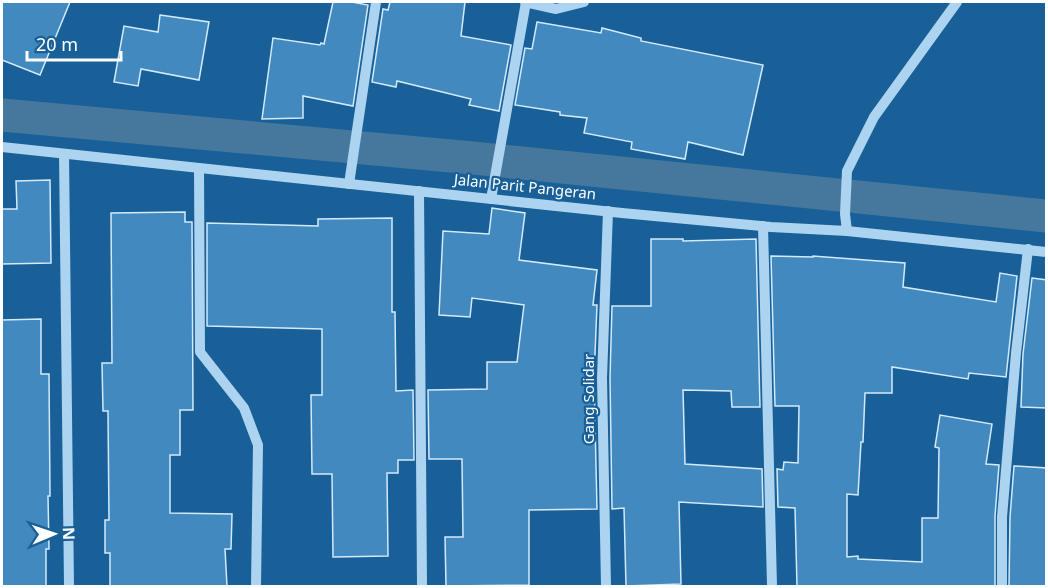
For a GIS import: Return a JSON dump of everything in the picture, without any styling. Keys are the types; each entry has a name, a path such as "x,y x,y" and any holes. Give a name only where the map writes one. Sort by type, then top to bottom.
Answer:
{"street":[{"path":"349,184 376,2"},
{"path":"491,199 525,2 556,9 584,2"},
{"path":"847,231 845,214 847,171 874,117 957,2"},
{"name":"Jalan Parit Pangeran","path":"2,147 608,211 763,226 847,231 1047,252"},
{"path":"64,154 69,586"},
{"path":"199,168 200,352 244,408 258,445 256,586"},
{"path":"419,191 422,586"},
{"name":"Gang Solidar","path":"606,586 602,378 608,211"},
{"path":"763,226 772,586"},
{"path":"1002,586 1002,517 1016,353 1028,249"}],"building":[{"path":"2,2 70,2 40,75 2,60"},
{"path":"333,2 368,5 353,106 303,96 303,118 262,119 273,38 324,44"},
{"path":"390,2 465,2 461,36 511,45 499,111 469,105 471,99 397,81 396,87 372,82 383,9 388,10"},
{"path":"160,15 209,22 199,80 141,69 138,86 114,82 124,26 158,32"},
{"path":"537,22 601,33 602,28 641,38 641,41 763,65 743,155 688,142 685,159 631,149 632,142 584,133 587,118 560,115 560,112 515,105 525,48 532,49"},
{"path":"50,180 51,263 2,264 2,209 17,209 16,181"},
{"path":"492,208 525,213 519,260 597,270 593,305 597,305 594,378 597,509 529,510 529,585 446,586 445,537 463,537 462,459 429,459 428,390 487,389 487,362 517,362 524,305 472,298 470,317 439,315 443,231 489,234"},
{"path":"185,212 185,222 192,222 193,410 180,410 180,455 170,455 170,513 232,514 231,549 225,549 227,586 110,586 110,553 105,553 105,520 109,520 108,411 103,411 102,363 112,363 111,213"},
{"path":"392,218 392,312 395,312 396,391 413,390 414,460 398,460 398,473 387,473 388,556 333,557 332,474 312,474 311,395 322,395 322,329 207,326 207,223 318,226 318,219"},
{"path":"651,239 683,239 683,241 756,239 760,407 732,407 731,391 683,390 685,464 762,469 763,507 679,502 681,584 626,586 624,508 612,509 610,378 612,306 651,306"},
{"path":"771,256 813,256 905,263 903,287 996,302 1000,273 1017,276 1006,377 969,373 968,379 892,367 892,393 865,393 858,495 847,494 847,557 922,562 922,518 938,518 939,448 935,447 940,415 992,424 986,464 999,465 995,516 995,586 797,586 795,508 778,507 777,469 783,470 784,462 798,463 799,406 775,406"},
{"path":"1032,278 1047,280 1047,408 1021,407 1023,354"},
{"path":"41,319 41,374 49,374 50,496 48,496 49,549 46,549 46,586 2,586 2,320"},
{"path":"1014,466 1047,468 1047,586 1009,586 1010,517"}],"waterway":[{"path":"2,115 473,158 1046,216"}]}
